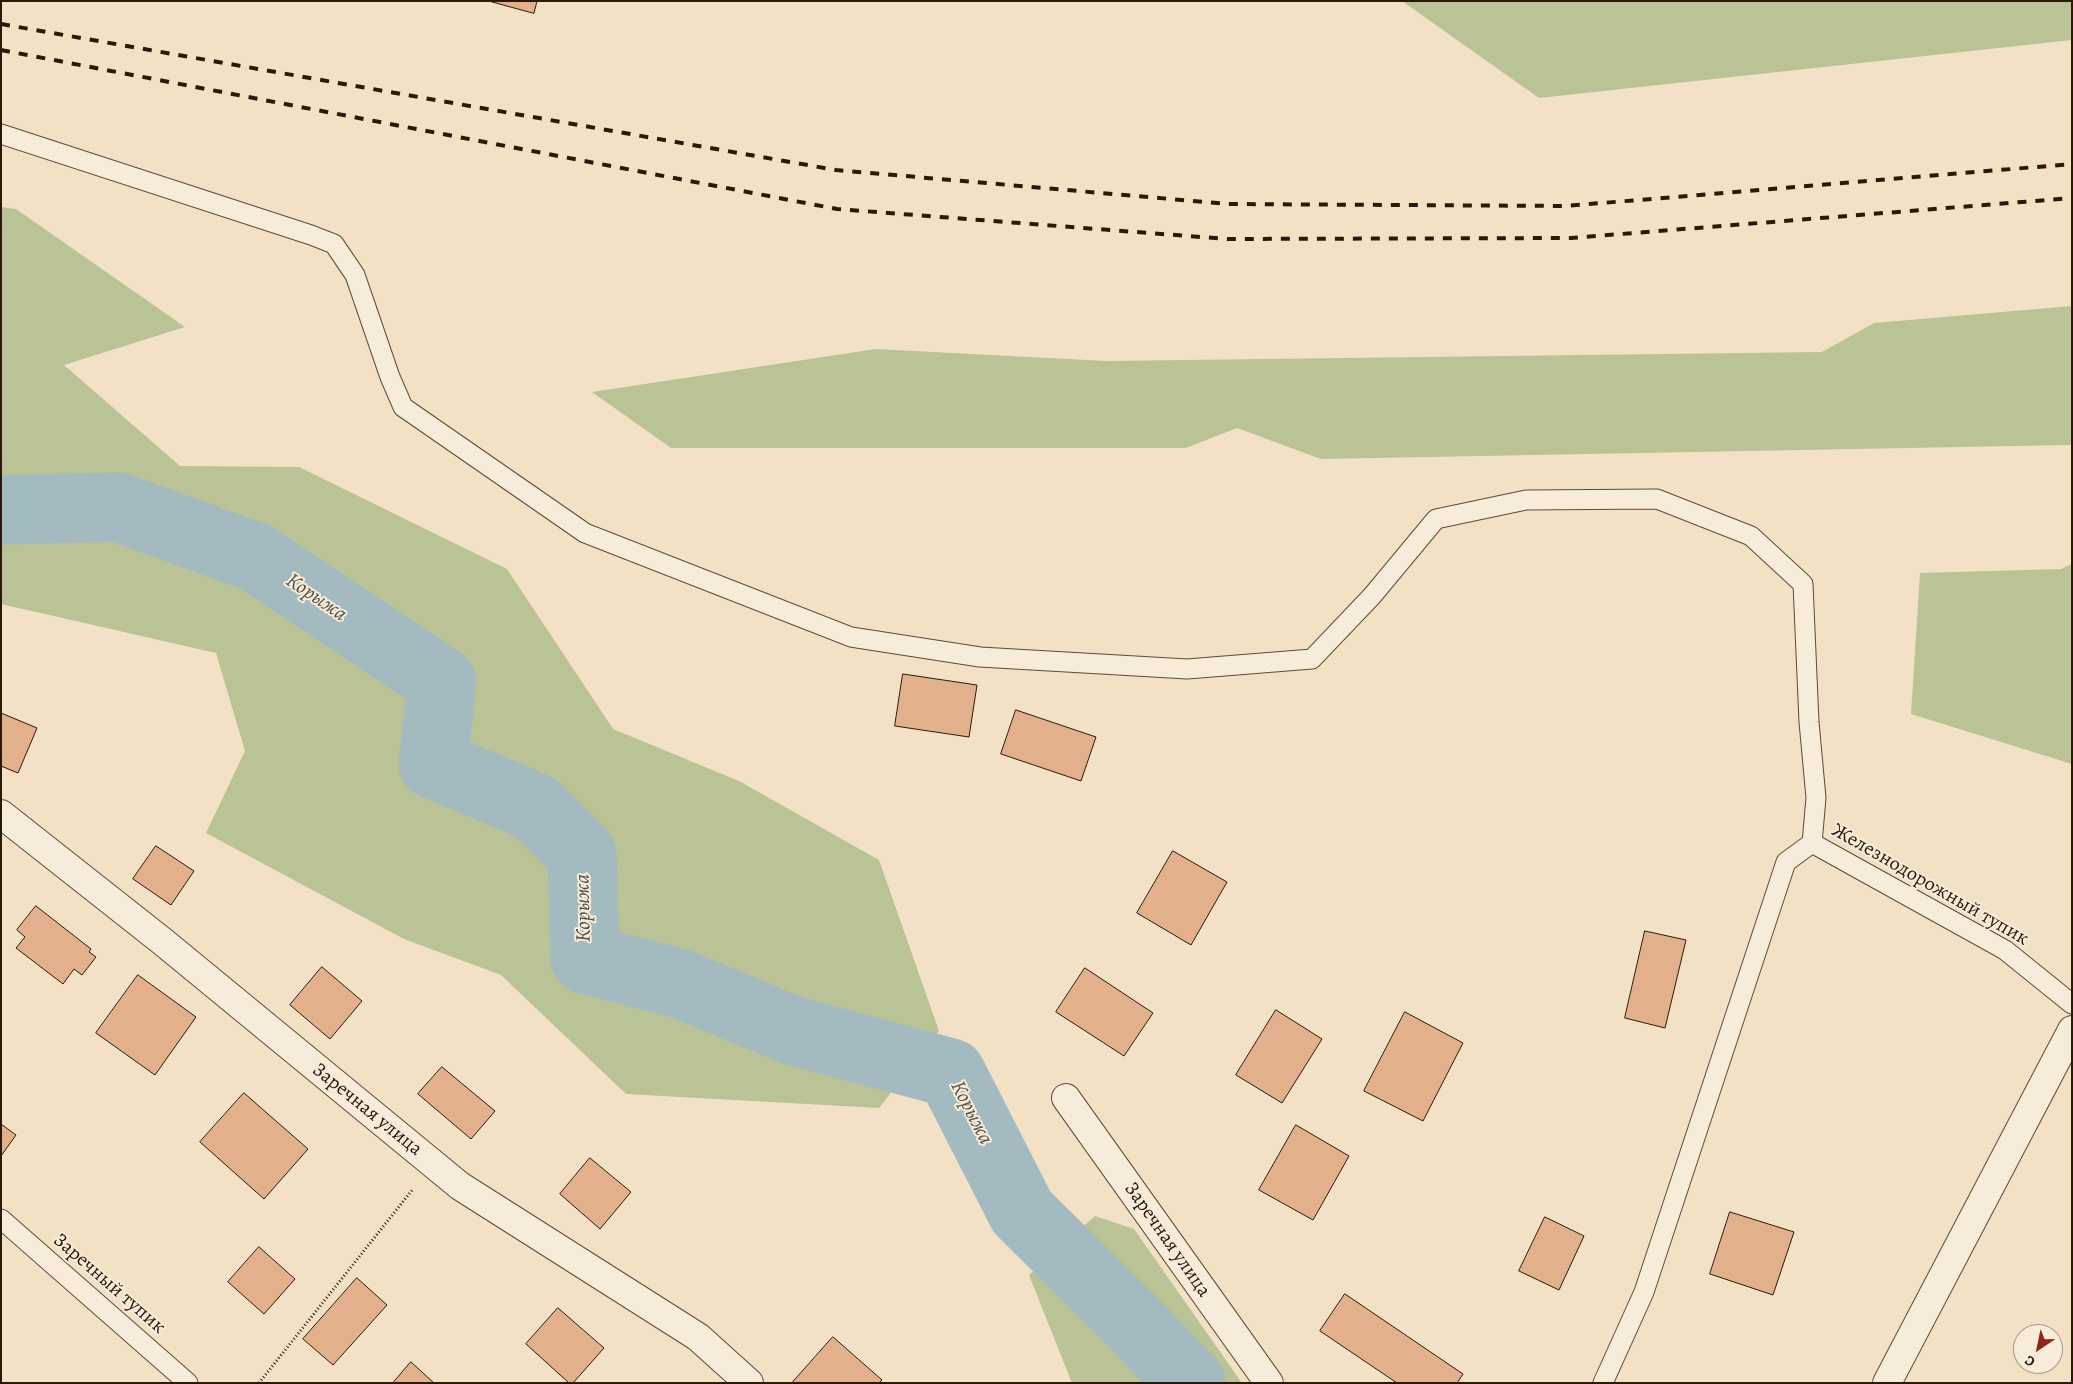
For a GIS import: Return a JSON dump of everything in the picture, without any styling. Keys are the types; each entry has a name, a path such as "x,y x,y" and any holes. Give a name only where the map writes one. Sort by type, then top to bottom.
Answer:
{"street":[{"name":"Заречная улица","path":"1,814 162,941 460,1186 698,1337 749,1383"},
{"path":"1888,1383 2072,1030"},
{"name":"Заречная улица","path":"1066,1098 1269,1383"}],"lane":[{"path":"1,134 334,244 355,275 390,377 403,407 585,533 851,637 980,657 1187,669 1312,659 1372,596 1436,519 1526,500 1656,499 1751,536 1803,584 1809,722 1816,798 1812,843 1786,862 1644,1292 1603,1383"},
{"name":"Железнодорожный тупик","path":"1812,843 2005,950 2072,1004"},
{"name":"Заречный тупик","path":"1,1220 188,1383"}],"path":[{"path":"259,1383 433,1164"}],"green space":[{"path":"1402,1 2072,1 2072,40 1539,98"},
{"path":"1,207 16,209 185,327 64,365 180,466 299,467 507,569 613,729 739,781 879,860 939,1031 879,1108 626,1094 501,975 404,939 206,833 245,751 216,653 1,604"},
{"path":"2072,306 2072,445 1321,459 1237,428 1186,448 671,448 592,392 876,349 1106,361 1822,352 1874,323"},
{"path":"2072,564 2072,764 1911,714 1920,573 2061,569"},
{"path":"1095,1216 1134,1229 1242,1383 1072,1383 1029,1275"}],"building":[{"path":"489,1 537,1 534,13"},
{"path":"903,674 977,685 969,737 895,726"},
{"path":"1016,710 1096,737 1081,781 1001,754"},
{"path":"1,713 37,728 18,773 1,766"},
{"path":"156,846 194,871 171,905 133,879"},
{"path":"1173,851 1227,882 1191,945 1137,913"},
{"path":"36,906 91,949 89,952 96,957 82,975 74,969 63,984 16,948 25,937 17,930"},
{"path":"1645,931 1686,940 1665,1028 1625,1018"},
{"path":"322,967 362,1001 330,1039 290,1005"},
{"path":"1085,968 1153,1013 1124,1056 1056,1012"},
{"path":"138,975 196,1017 155,1075 96,1033"},
{"path":"1276,1010 1322,1039 1282,1103 1236,1075"},
{"path":"1405,1012 1463,1043 1423,1121 1364,1091"},
{"path":"442,1067 495,1111 471,1139 418,1094"},
{"path":"244,1093 308,1149 264,1199 200,1142"},
{"path":"1,1124 16,1135 1,1156"},
{"path":"1296,1125 1349,1156 1313,1220 1259,1190"},
{"path":"590,1158 631,1192 600,1229 560,1194"},
{"path":"1730,1212 1794,1232 1773,1295 1710,1274"},
{"path":"1545,1217 1584,1236 1559,1290 1519,1271"},
{"path":"259,1247 295,1279 264,1314 228,1282"},
{"path":"357,1278 387,1305 333,1365 303,1339"},
{"path":"1345,1294 1463,1374 1457,1383 1397,1383 1320,1331"},
{"path":"558,1308 604,1348 573,1383 569,1383 526,1344"},
{"path":"833,1337 882,1380 879,1383 792,1383"},
{"path":"411,1362 434,1383 393,1383"}],"waterway":[{"name":"Корыжа","path":"1,510 118,507 255,557 442,682 433,764 535,807 582,854 585,959 681,984 794,1031 951,1073 1022,1212 1137,1326 1191,1383"}],"railway":[{"path":"1,24 836,170 1228,204 1566,206 2072,164"},
{"path":"1,50 837,209 1227,239 1571,238 2072,198"}]}
